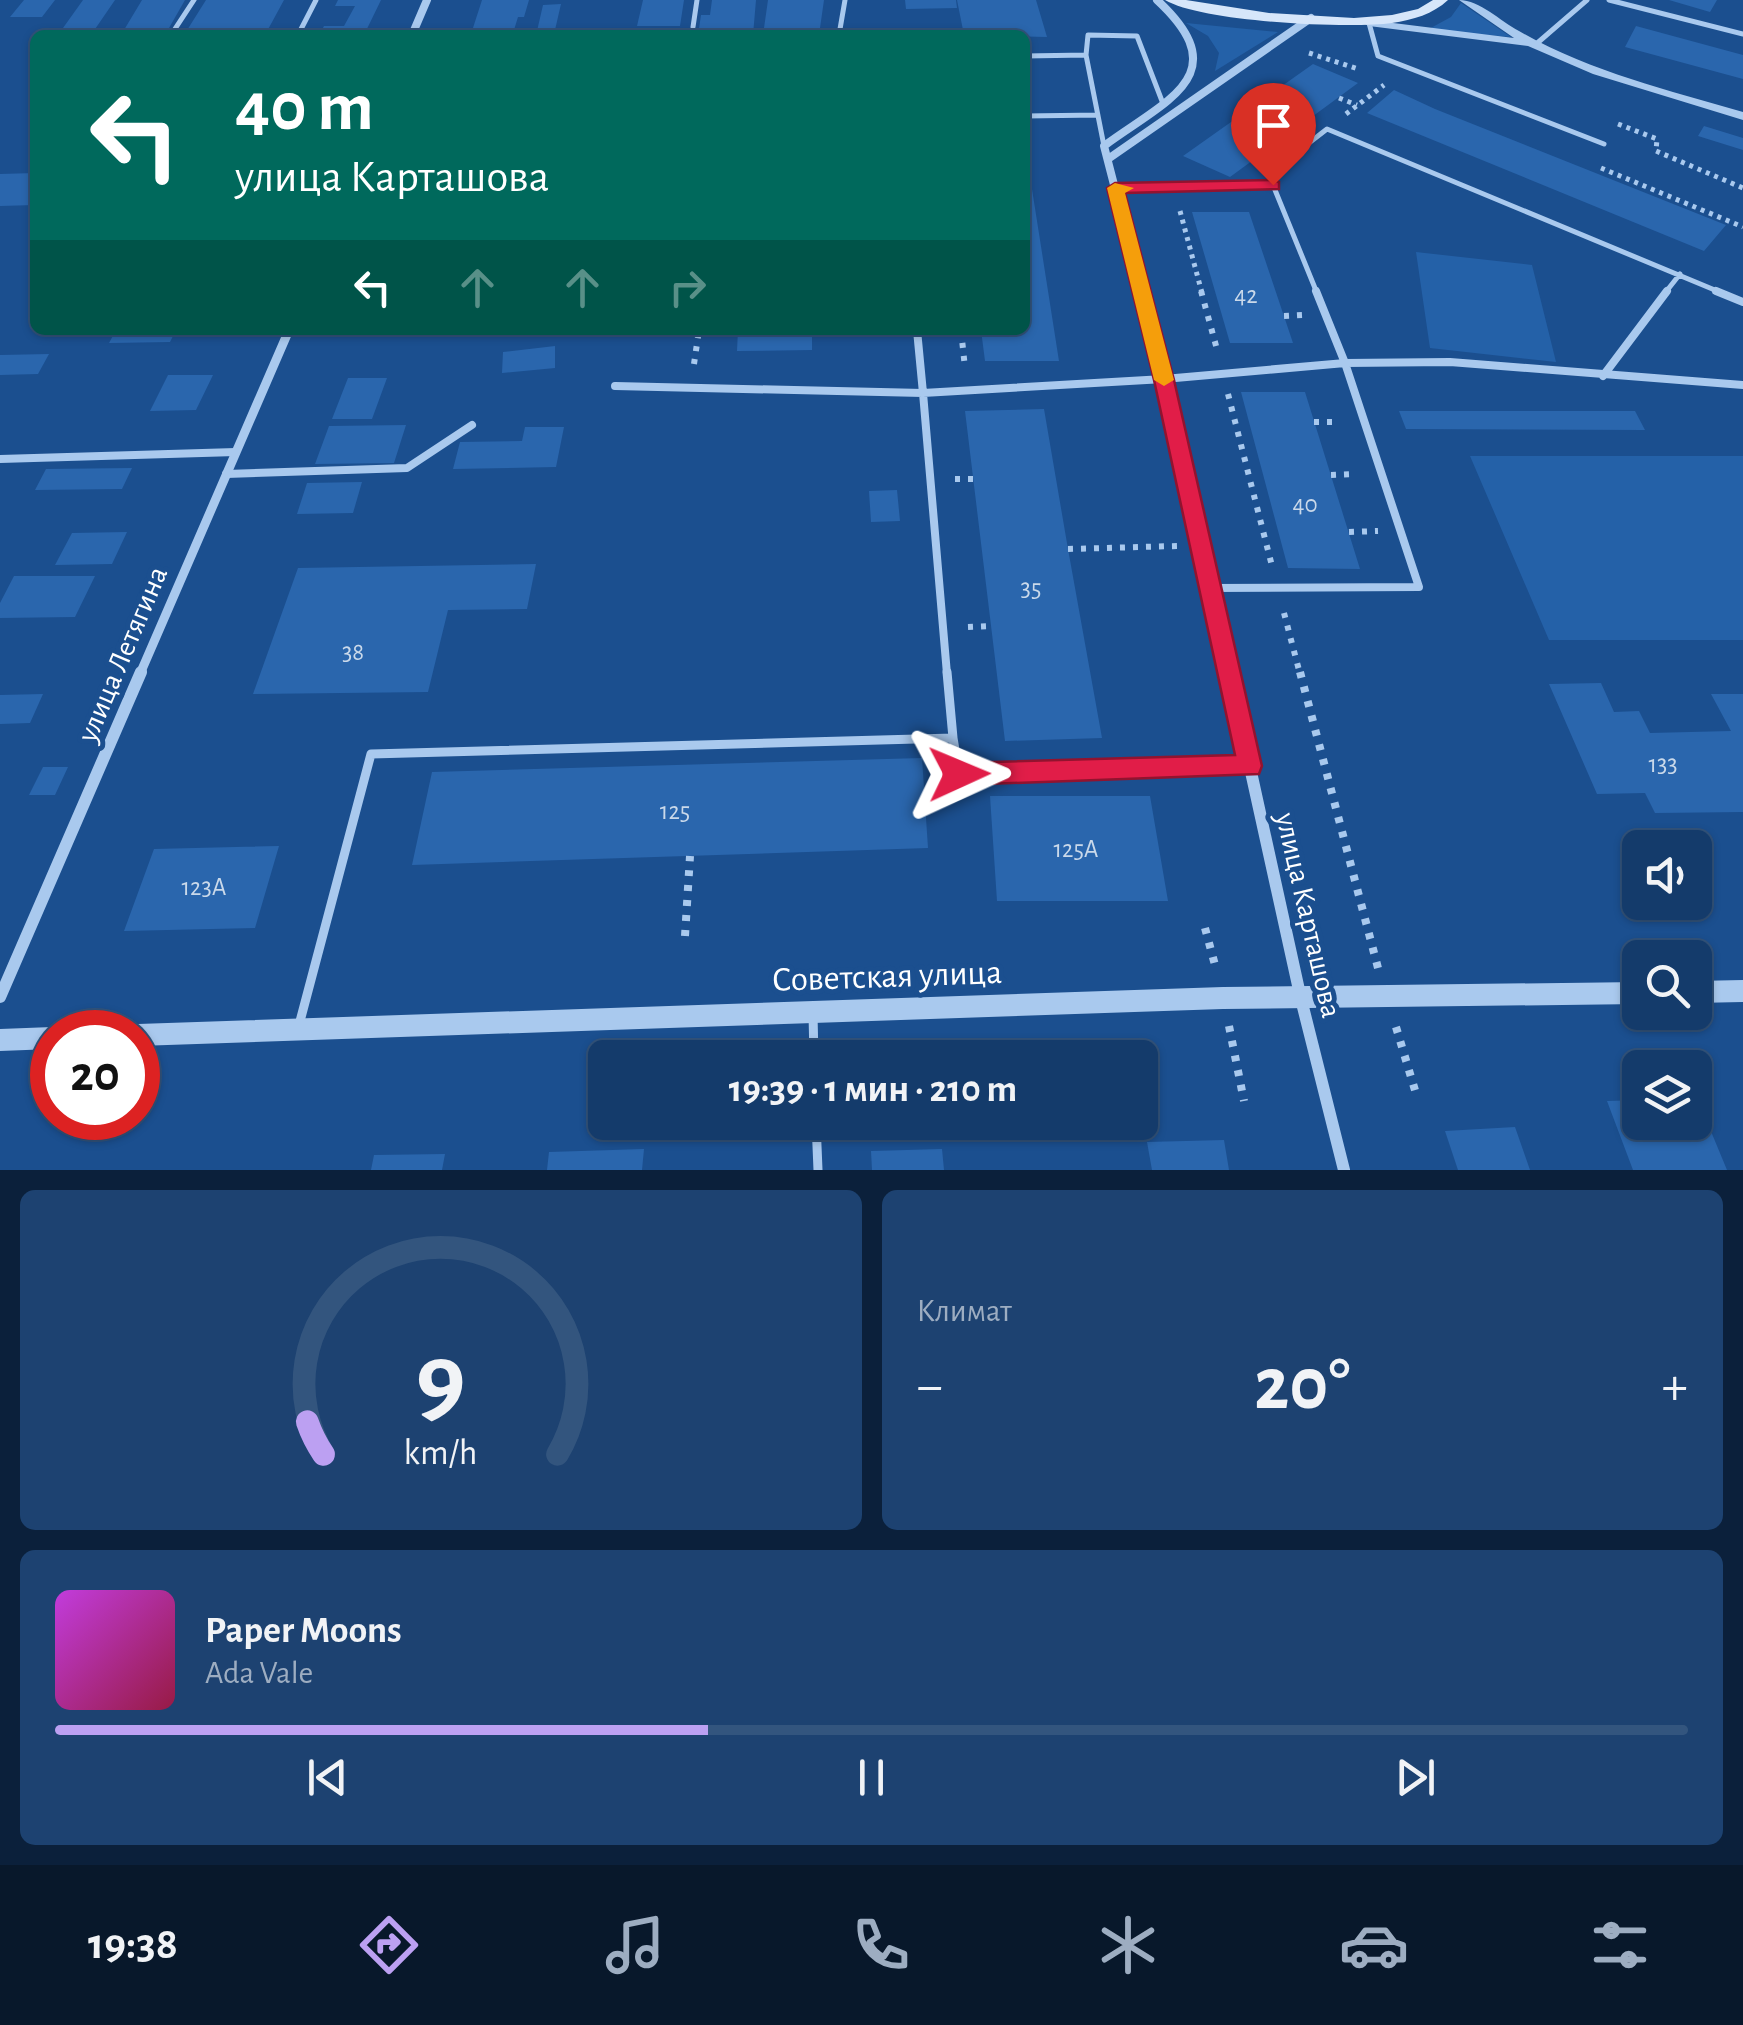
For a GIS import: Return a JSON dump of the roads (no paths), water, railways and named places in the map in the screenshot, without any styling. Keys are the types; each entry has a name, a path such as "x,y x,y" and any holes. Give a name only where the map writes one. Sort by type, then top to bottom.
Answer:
{"main road":[{"path":"1171,0 1208,9 1368,23 1418,16 1442,0"}],"street":[{"path":"414,30 426,0"},
{"path":"1104,146 1190,76 1196,55 1185,27 1157,0"},
{"path":"1464,0 1535,45 1590,69 1743,116"},
{"path":"1108,158 1312,18"},
{"path":"1368,23 1535,45"},
{"name":"улица Карташова","path":"1104,146 1164,380 1301,999 1344,1170"},
{"name":"улица Летягина","path":"0,997 287,335"},
{"path":"1712,992 1743,991"},
{"name":"Советская улица","path":"160,1033 1223,998 1622,994"},
{"path":"0,1040 30,1039"}],"lane":[{"path":"174,30 194,0"},
{"path":"301,30 316,0"},
{"path":"693,27 697,0"},
{"path":"840,30 845,0"},
{"path":"1535,45 1587,0"},
{"path":"1608,0 1743,34"},
{"path":"1368,23 1378,56 1604,144"},
{"path":"1104,146 1086,56 1088,36 1137,36 1162,101"},
{"path":"1030,56 1086,56"},
{"path":"1030,116 1098,116"},
{"path":"1211,588 1419,587 1345,363 1273,185 1274,170 1327,129 1743,302"},
{"path":"1115,188 1273,185"},
{"path":"1603,376 1680,274"},
{"path":"917,335 959,774 1250,766"},
{"path":"616,386 923,393 1164,380 1345,363 1450,362 1743,384"},
{"path":"226,474 407,468 472,424"},
{"path":"0,459 236,452"},
{"path":"298,1027 371,754 953,738"},
{"path":"813,1014 814,1040"},
{"path":"817,1140 818,1170"}]}
